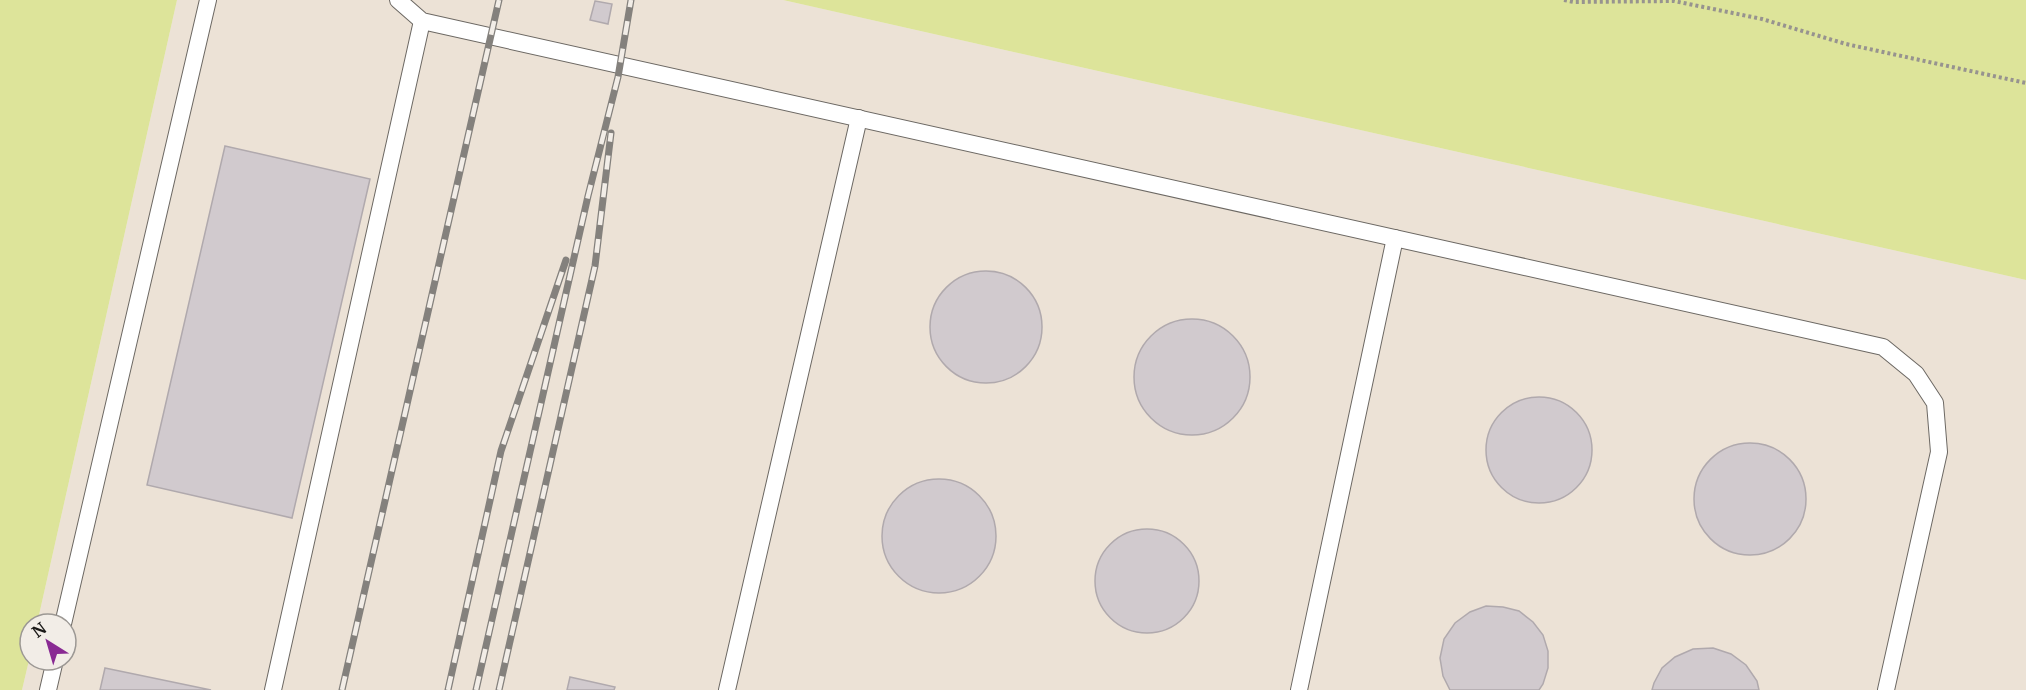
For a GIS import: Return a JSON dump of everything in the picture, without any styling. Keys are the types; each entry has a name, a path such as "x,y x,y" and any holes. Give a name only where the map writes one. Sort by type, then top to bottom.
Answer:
{"lane":[{"path":"66,612 208,0"},
{"path":"398,0 422,21 1883,347 1916,374 1935,403 1939,452 1886,690"},
{"path":"273,690 422,21"},
{"path":"726,690 859,118"},
{"path":"1299,690 1395,238"},
{"path":"48,690 52,672"}],"path":[{"path":"1564,0 1574,2 1674,1 1762,19 1845,44 2026,83"}],"shaded area":[{"path":"177,0 783,0 2026,280 2026,690 22,690 26,672 78,672 78,612 40,612"}],"green space":[{"path":"0,0 177,0 40,612 18,612 18,672 26,672 22,690 0,690"},
{"path":"783,0 2026,0 2026,280"}],"building":[{"path":"595,1 612,4 608,24 590,20"},
{"path":"225,146 370,179 292,518 147,485"},
{"path":"986,271 1007,275 1026,287 1038,306 1042,327 1038,348 1026,367 1007,379 986,383 965,379 946,367 934,348 930,327 934,306 946,287 965,275"},
{"path":"1192,319 1214,324 1233,336 1245,355 1250,377 1245,399 1233,418 1214,430 1192,435 1170,430 1151,418 1139,399 1134,377 1139,355 1151,336 1170,324"},
{"path":"1539,397 1559,401 1577,412 1588,430 1592,450 1588,470 1577,488 1559,499 1539,503 1519,499 1501,488 1490,470 1486,450 1490,430 1501,412 1519,401"},
{"path":"1750,443 1771,447 1790,459 1802,478 1806,499 1802,520 1790,539 1771,551 1750,555 1729,551 1710,539 1698,520 1694,499 1698,478 1710,459 1729,447"},
{"path":"939,479 961,483 979,496 992,514 996,536 992,558 979,576 961,589 939,593 917,589 899,576 886,558 882,536 886,514 899,496 917,483"},
{"path":"1147,529 1167,533 1184,544 1195,561 1199,581 1195,601 1184,618 1167,629 1147,633 1127,629 1110,618 1099,601 1095,581 1099,561 1110,544 1127,533"},
{"path":"1486,606 1519,611 1533,622 1543,635 1548,651 1548,668 1539,690 1450,690 1443,676 1440,658 1444,639 1455,623 1470,612"},
{"path":"1713,648 1731,654 1746,665 1757,681 1759,690 1652,690 1662,668 1675,657 1693,649"},
{"path":"105,668 211,690 100,690"},
{"path":"570,677 615,687 614,690 567,690"}],"railway":[{"path":"342,690 499,0"},
{"path":"476,690 588,196 618,77 631,0"},
{"path":"499,690 595,266 611,133"},
{"path":"448,690 501,451 566,260"}]}
